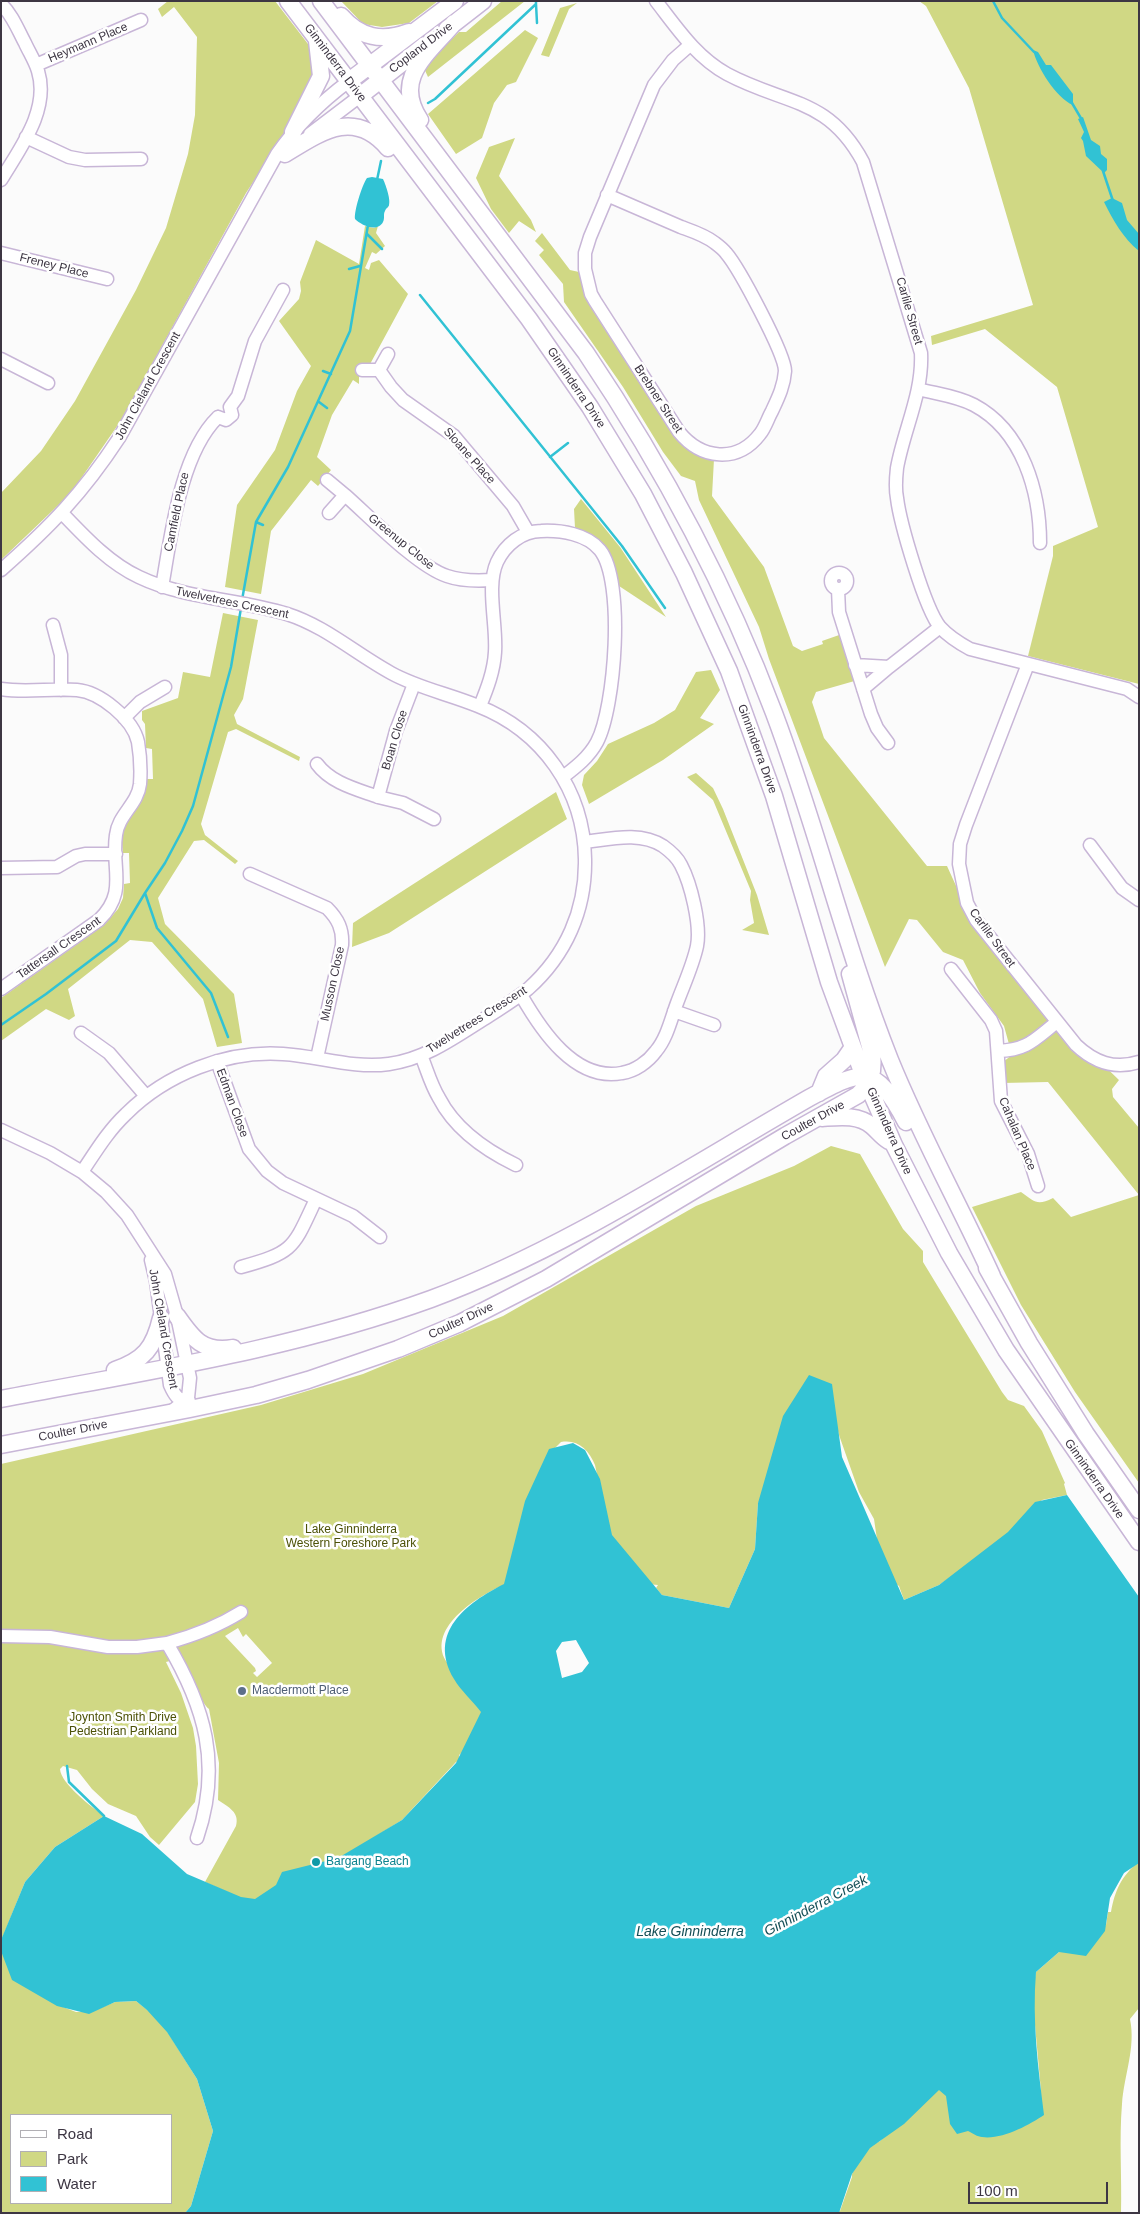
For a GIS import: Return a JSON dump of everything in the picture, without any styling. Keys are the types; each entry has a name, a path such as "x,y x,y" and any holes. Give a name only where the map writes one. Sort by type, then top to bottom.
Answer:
{"main road":[{"name":"Ginninderra Drive","path":"288,1 349,81 427,190 458,226 529,319 590,406 643,494 684,573 729,671 774,796 829,982 852,1048 871,1081 894,1145 949,1253 1006,1350 1139,1542"},
{"name":"Ginninderra Drive","path":"321,1 452,171 555,310 615,396 668,484 707,558 737,621 774,712 801,789 838,908 890,1058 917,1122 992,1276 1029,1343 1086,1434 1139,1510"},
{"path":"328,1 350,26 362,34 392,36 418,29"},
{"name":"Copland Drive","path":"349,81 455,1"},
{"name":"Copland Drive","path":"360,96 483,1"},
{"path":"452,171 411,107 408,88 412,73 454,23"},
{"path":"292,132 321,76 316,38"},
{"path":"285,154 314,135 339,127 358,126 378,136 427,190"},
{"path":"838,908 839,935 872,1054 874,1066 871,1081"},
{"path":"819,1093 826,1076 844,1060 852,1048"},
{"name":"Coulter Drive","path":"1,1399 268,1348 373,1319 432,1298 498,1270 566,1237 819,1093 851,1077 871,1081"},
{"name":"Ginninderra Drive","path":"871,1081 895,1101 969,1240 992,1276"},
{"name":"Coulter Drive","path":"1,1445 256,1395 352,1366 460,1324 546,1279 858,1095 871,1081"},
{"path":"817,1119 840,1116 861,1120 872,1126 880,1135 894,1145"},
{"path":"93,1382 113,1371 131,1365 143,1356 154,1343 169,1317 203,1345 216,1349 254,1344 268,1348"}],"street":[{"name":"Carlile Street","path":"656,1 690,45 707,60 726,73 823,114 840,127 853,143 867,172 917,335 921,362 918,389 898,467 897,497 901,517 928,604 940,627 957,642 970,649 1127,690 1139,696"},
{"path":"1,4 14,20 36,65 41,87 36,119 1,180"},
{"name":"Heymann Place","path":"36,65 141,20"},
{"name":"Brebner Street","path":"607,195 708,238 727,254 736,267 779,350 785,369 784,382 780,394 761,433 746,448 720,455 706,453 688,443 679,432 591,294 585,270 585,253 590,236 607,195 654,84 673,60 690,45"},
{"name":"John Cleland Crescent","path":"1,570 62,513 99,470 119,438 264,178 292,132 314,110 349,81"},
{"name":"John Cleland Crescent","path":"264,178 285,154 360,96"},
{"path":"26,138 70,157 85,160 141,159"},
{"name":"Freney Place","path":"1,253 107,279"},
{"name":"Camfield Place","path":"162,587 187,468 206,430 218,417 217,411 220,406 226,405 230,407 238,396 256,341 283,290"},
{"path":"362,370 379,370 388,354"},
{"path":"1,359 48,383"},
{"name":"Sloane Place","path":"379,370 403,400 454,436 513,506 528,532"},
{"path":"918,389 973,404 994,418 1008,434 1023,460 1040,514 1040,543"},
{"name":"Greenup Close","path":"327,480 425,566 449,577 467,580 492,580"},
{"path":"329,513 345,495"},
{"name":"Twelvetrees Crescent","path":"62,513 105,555 126,570 162,587 241,603 300,619 325,631 389,672 414,684 480,706 511,722 533,739 547,754 563,777 580,816 585,842 583,893 570,934 552,964 520,995 445,1044 421,1055 389,1064 368,1065 282,1054 256,1054 216,1061 180,1076 146,1096 110,1131 82,1172"},
{"path":"480,706 492,673 495,653 492,580 497,562 505,548 528,532 547,530 576,535 589,540 600,550 607,561 611,575 615,629 613,666 603,728 597,743 588,756 563,777"},
{"path":"838,589 839,612 863,689 874,721 888,743"},
{"path":"53,625 61,655 61,690"},
{"path":"863,689 940,627"},
{"name":"Carlile Street","path":"1028,664 960,844 959,874 963,893 976,920 1076,1045 1087,1055 1100,1062 1122,1066 1139,1062"},
{"path":"856,665 889,667"},
{"name":"Boan Close","path":"378,797 396,731 414,684"},
{"path":"124,718 140,702 165,687"},
{"name":"Tattersall Crescent","path":"1,688 14,691 61,690 90,692 102,698 134,730 138,742 140,784 136,796 118,826 115,836 116,896 108,912 1,989"},
{"path":"316,764 333,779 378,797 403,803 434,819"},
{"path":"520,995 539,1025 560,1050 593,1071 606,1074 627,1072 646,1061 657,1050 664,1038 692,962 698,937 697,920 681,865 673,854 662,845 641,838 626,837 585,842"},
{"path":"1090,845 1122,888 1139,900"},
{"path":"1,868 56,867 76,856 85,854 116,854"},
{"name":"Musson Close","path":"250,874 327,908 335,916 340,926 342,945 317,1058"},
{"name":"Cahalan Place","path":"951,969 991,1020 996,1031 998,1084 1001,1101 1028,1154 1038,1186"},
{"path":"674,1011 714,1025"},
{"path":"998,1051 1014,1051 1026,1046 1057,1022"},
{"path":"81,1033 109,1053 146,1096"},
{"path":"421,1055 439,1099 449,1115 490,1152 516,1164"},
{"name":"Edman Close","path":"216,1061 240,1131 254,1157 267,1171 283,1183 353,1216 380,1237"},
{"name":"John Cleland Crescent","path":"1,1130 50,1153 82,1172 106,1192 126,1215 165,1274 169,1317 168,1368 170,1385 175,1396 184,1402"},
{"path":"242,1267 270,1259 290,1247 300,1233 316,1199"},
{"name":"John Cleland Crescent","path":"169,1317 188,1364 190,1390 184,1402"},
{"name":"John Cleland Crescent","path":"169,1413 184,1402 242,1391 256,1395"},
{"path":"1,1636 50,1636 108,1647 137,1647 167,1643 195,1635 241,1612"},
{"path":"167,1643 191,1689 203,1722 209,1746 210,1772 207,1802 197,1838"}],"green space":[{"path":"168,1 275,1 308,44 318,67 305,103 246,193 122,419 71,493 1,560 1,493 41,451 75,401 136,290 166,228 188,154 195,115 197,37 174,7 162,17 158,9"},
{"path":"341,1 438,1 409,23 382,27 363,24"},
{"path":"502,1 525,1 428,77 423,66 459,32 466,32"},
{"path":"919,1 1139,1 1139,684 1028,656 1053,556 1053,546 1098,527 1057,387 985,329 932,345 931,336 1033,305 969,88 926,6"},
{"path":"577,3 569,9 549,57 541,55 560,8"},
{"path":"525,30 538,38 516,82 507,85 494,103 482,138 456,154 428,114"},
{"path":"515,138 499,176 531,220 536,232 519,221 509,233 491,209 476,178 489,147"},
{"path":"365,226 374,228 378,226 376,233 385,246 376,254 372,252 365,268 369,270 371,263 379,260 408,294 369,366 359,369 359,384 353,380 332,415 317,457 331,470 318,486 311,480 271,531 261,594 225,587 237,505 275,450 297,391 311,366 279,321 299,299 301,291 300,282 316,240 359,264"},
{"path":"542,233 570,270 579,272 586,293 682,443 697,455 714,459 712,496 764,567 793,646 802,651 823,644 822,641 842,634 858,680 816,692 812,702 824,738 927,866 947,866 962,899 1025,989 1119,1080 1112,1089 1113,1097 1139,1128 1139,1195 1048,1082 1003,1083 1003,1062 1012,1055 1004,1026 980,993 963,960 943,952 917,920 909,919 885,967 769,659 759,627 699,500 695,481 681,476 663,452 623,387 564,302 563,284 539,255 544,250 535,241"},
{"path":"581,499 620,547 666,617 616,584 612,559 597,540 575,528 574,509"},
{"path":"223,613 258,620 243,699 234,715 237,724 300,757 299,761 236,729 228,732 201,824 205,835 238,861 235,864 204,840 194,841 158,898 165,924 234,994 242,1043 217,1047 203,999 152,942 130,940 68,989 75,1016 69,1020 46,1009 1,1041 1,998 104,925 118,909 123,898 124,884 130,883 129,853 123,853 123,832 130,816 143,796 147,779 153,779 152,749 146,748 145,724 142,720 142,711 178,698 183,672 210,677"},
{"path":"711,670 720,690 700,718 714,724 663,760 589,804 582,785 584,775 597,761 608,744 654,723 675,710 696,672"},
{"path":"696,773 713,788 723,809 757,895 769,935 742,930 754,923 750,900 751,891 713,800 687,777"},
{"path":"556,792 567,819 389,933 352,947 353,923"},
{"name":"Lake Ginninderra Western Foreshore Park","path":"831,1146 860,1154 903,1229 923,1251 923,1262 1002,1392 1008,1400 1024,1406 1042,1431 1065,1483 1067,1495 1042,1500 1003,1541 939,1585 904,1600 899,1586 896,1584 879,1553 874,1519 859,1492 839,1435 832,1407 758,1503 755,1549 729,1608 662,1595 656,1588 658,1585 647,1584 613,1551 593,1460 586,1450 578,1444 561,1442 554,1449 506,1584 483,1595 471,1604 450,1624 443,1636 442,1648 446,1661 460,1676 490,1699 465,1750 459,1755 459,1759 462,1760 456,1762 402,1820 341,1858 252,1903 205,1882 237,1821 235,1813 218,1800 219,1763 209,1709 198,1693 181,1658 166,1662 181,1693 193,1728 198,1784 195,1802 159,1845 150,1837 136,1816 108,1804 92,1789 77,1770 63,1766 60,1769 62,1775 71,1788 104,1816 55,1847 25,1882 1,1941 1,1464 261,1405 363,1374 503,1316 696,1206 794,1166","holes":["238,1628 243,1637 246,1634 272,1663 257,1677 253,1673 256,1671 255,1668 225,1636"]},
{"path":"1021,1192 1036,1202 1043,1202 1053,1198 1071,1217 1139,1195 1139,1483 1075,1392 1021,1305 972,1207"},
{"path":"1139,1861 1139,2008 1130,2019 1131,2051 1122,2104 1121,2213 810,2213 840,2211 855,2168 857,2153 880,2141 936,2090 1041,2091 1034,2014 1028,2013 1036,1972 1059,1952 1106,1925 1108,1912 1111,1912 1120,1884"},
{"path":"1,1941 63,2007 76,2012 91,2012 115,2002 136,2001 160,2020 197,2079 213,2131 191,2206 185,2213 1,2213"}],"water":[{"path":"1033,50 1038,52 1046,65 1051,65 1073,94 1073,105 1060,96 1048,81"},
{"path":"1083,117 1091,140 1100,146 1101,154 1107,159 1107,170 1104,173 1086,156 1081,138 1084,132 1078,119"},
{"path":"367,178 383,179 388,191 389,206 384,212 383,222 377,227 369,227 355,219 357,204 363,186"},
{"path":"1112,198 1122,203 1127,220 1139,234 1139,251 1123,235 1107,209 1104,202"},
{"name":"Lake Ginninderra","path":"809,1375 832,1384 842,1457 904,1600 939,1585 1008,1532 1035,1502 1067,1495 1139,1597 1139,1863 1124,1873 1110,1898 1105,1931 1086,1956 1059,1952 1036,1972 1035,2026 1044,2115 1023,2127 998,2136 980,2137 968,2131 957,2134 950,2124 946,2096 939,2090 904,2124 870,2148 852,2174 839,2213 185,2213 191,2206 213,2131 197,2079 167,2032 136,2001 115,2002 89,2014 57,2006 12,1980 1,1951 1,1940 25,1882 55,1847 104,1816 142,1834 187,1874 241,1897 255,1899 276,1885 282,1872 338,1858 402,1820 456,1763 481,1712 454,1679 447,1662 445,1647 448,1634 464,1610 476,1600 504,1584 525,1501 549,1449 573,1443 585,1450 600,1479 612,1535 662,1595 729,1608 755,1549 758,1503 783,1416","holes":["576,1640 589,1663 582,1672 562,1678 556,1651 562,1642"]}],"waterway":[{"path":"428,103 435,99 536,4 536,1"},
{"name":"Ginninderra Creek","path":"993,1 1002,18 1034,52"},
{"path":"536,4 537,23"},
{"name":"Ginninderra Creek","path":"1072,103 1082,120"},
{"path":"377,180 381,161"},
{"name":"Ginninderra Creek","path":"1103,171 1113,201"},
{"path":"242,600 256,522 288,467 350,331 368,225"},
{"path":"367,234 382,249"},
{"path":"349,269 360,266"},
{"path":"420,295 622,546 665,608"},
{"path":"323,371 331,374"},
{"path":"319,402 327,408"},
{"path":"550,457 568,443"},
{"path":"256,522 263,525"},
{"path":"228,1037 211,993 157,928 145,893 165,863 193,806 231,667 241,608"},
{"path":"1,1025 46,994 116,941 145,893"},
{"path":"67,1766 69,1782 104,1816"}],"place":[{"name":"Macdermott Place","path":"242,1691"},
{"name":"Bargang Beach","path":"316,1862"}],"park label":[{"name":"Joynton Smith Drive Pedestrian Parkland","path":"123,1725"}]}
